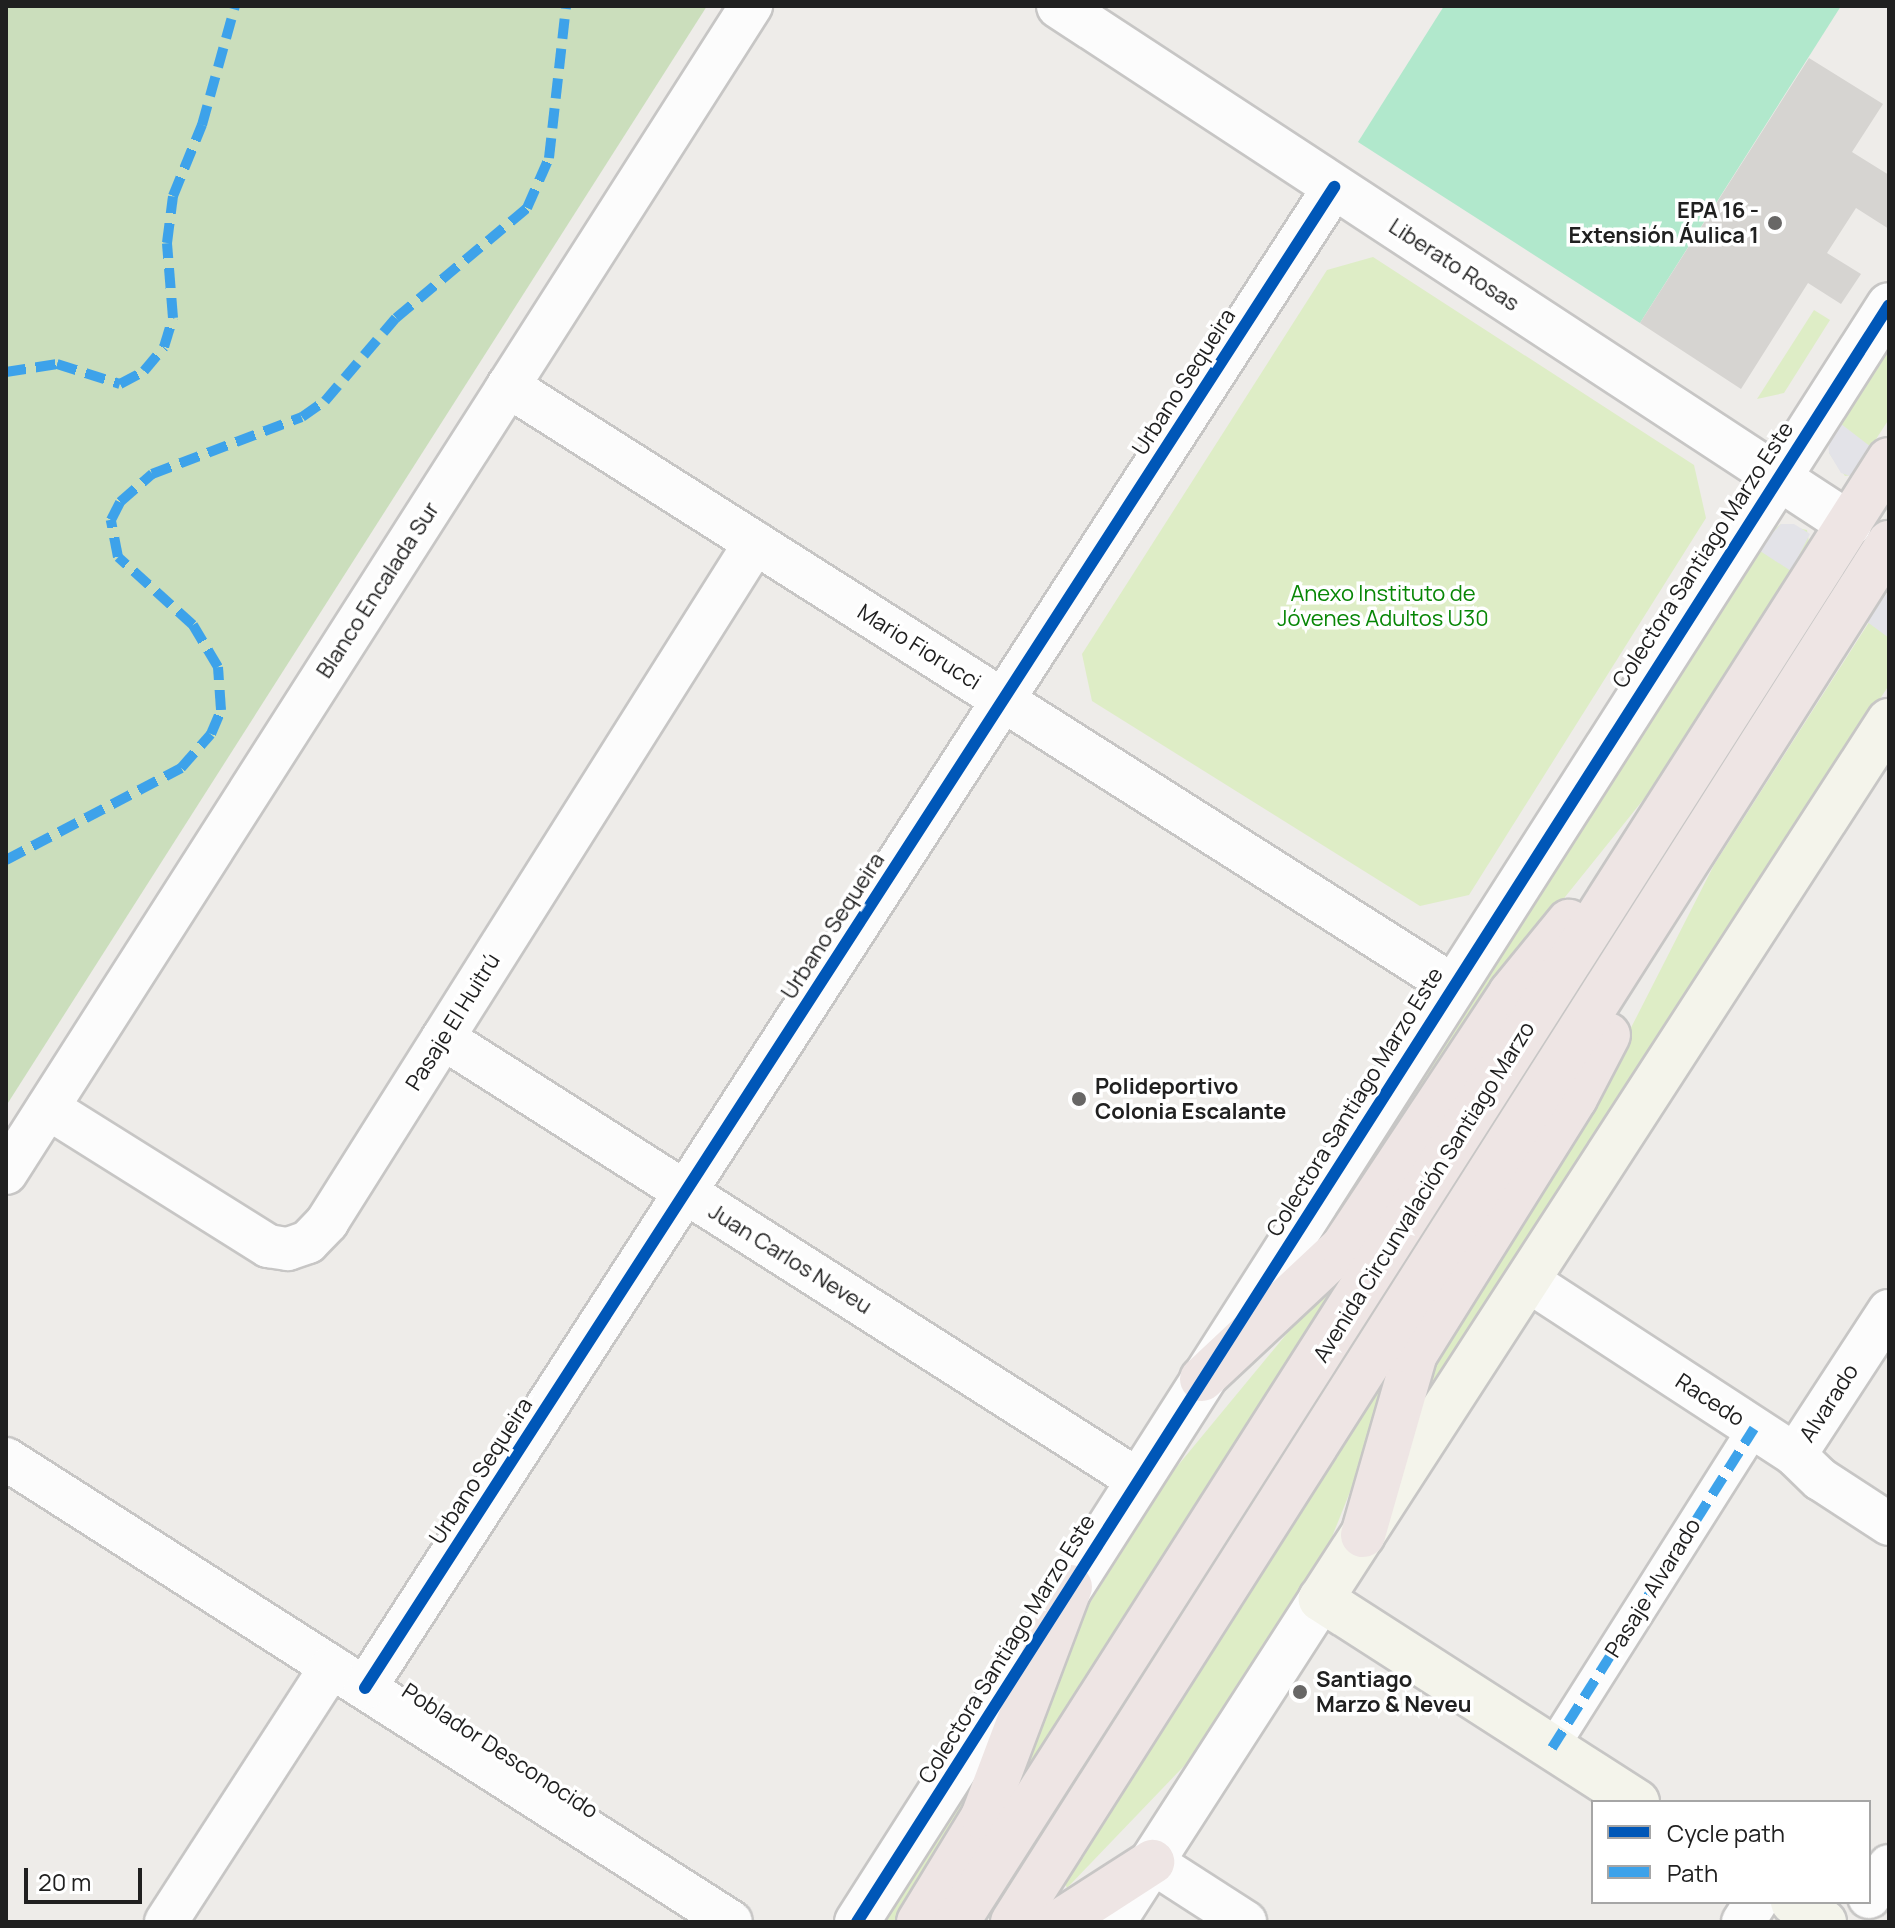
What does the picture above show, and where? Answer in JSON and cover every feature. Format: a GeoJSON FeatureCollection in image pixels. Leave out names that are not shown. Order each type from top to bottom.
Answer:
{"type":"FeatureCollection","features":[{"type":"Feature","properties":{"kind":"highway","name":"Avenida Circunvalación Santiago Marzo"},"geometry":{"type":"LineString","coordinates":[[957,1922],[1889,460]]}},
{"type":"Feature","properties":{"kind":"highway","name":"Avenida Circunvalación Santiago Marzo"},"geometry":{"type":"LineString","coordinates":[[1013,1922],[1888,546]]}},
{"type":"Feature","properties":{"kind":"highway"},"geometry":{"type":"LineString","coordinates":[[1202,1379],[1343,1247],[1511,993],[1676,795]]}},
{"type":"Feature","properties":{"kind":"highway"},"geometry":{"type":"LineString","coordinates":[[1363,1535],[1415,1354],[1583,1083],[1700,843]]}},
{"type":"Feature","properties":{"kind":"highway"},"geometry":{"type":"LineString","coordinates":[[919,1922],[983,1817],[1070,1587]]}},
{"type":"Feature","properties":{"kind":"highway"},"geometry":{"type":"LineString","coordinates":[[1059,1922],[1152,1862]]}},
{"type":"Feature","properties":{"kind":"main road"},"geometry":{"type":"LineString","coordinates":[[1849,524],[1888,546]]}},
{"type":"Feature","properties":{"kind":"main road"},"geometry":{"type":"LineString","coordinates":[[1634,1800],[1321,1599],[1889,721]]}},
{"type":"Feature","properties":{"kind":"main road"},"geometry":{"type":"LineString","coordinates":[[1796,1904],[1824,1922]]}},
{"type":"Feature","properties":{"kind":"street","name":"Blanco Encalada Sur"},"geometry":{"type":"LineString","coordinates":[[6,1173],[751,6]]}},
{"type":"Feature","properties":{"kind":"street","name":"Liberato Rosas"},"geometry":{"type":"LineString","coordinates":[[1059,6],[1849,524]]}},
{"type":"Feature","properties":{"kind":"street","name":"Urbano Sequeira"},"geometry":{"type":"LineString","coordinates":[[166,1922],[348,1677],[685,1192],[1334,187]]}},
{"type":"Feature","properties":{"kind":"street","name":"Colectora Santiago Marzo Este"},"geometry":{"type":"LineString","coordinates":[[857,1922],[1776,476],[1889,305]]}},
{"type":"Feature","properties":{"kind":"street","name":"Mario Fiorucci"},"geometry":{"type":"LineString","coordinates":[[508,386],[1452,985]]}},
{"type":"Feature","properties":{"kind":"street","name":"Pasaje El Huitrú"},"geometry":{"type":"LineString","coordinates":[[48,1108],[258,1240],[288,1249],[308,1242],[327,1222],[755,543]]}},
{"type":"Feature","properties":{"kind":"street","name":"Juan Carlos Neveu"},"geometry":{"type":"LineString","coordinates":[[443,1038],[1138,1480]]}},
{"type":"Feature","properties":{"kind":"street","name":"Racedo"},"geometry":{"type":"LineString","coordinates":[[1527,1280],[1795,1455],[1820,1479],[1889,1524]]}},
{"type":"Feature","properties":{"kind":"street","name":"Alvarado"},"geometry":{"type":"LineString","coordinates":[[1795,1455],[1889,1311]]}},
{"type":"Feature","properties":{"kind":"street","name":"Pasaje Alvarado"},"geometry":{"type":"LineString","coordinates":[[1552,1748],[1754,1428]]}},
{"type":"Feature","properties":{"kind":"street","name":"Poblador Desconocido"},"geometry":{"type":"LineString","coordinates":[[6,1459],[731,1922]]}},
{"type":"Feature","properties":{"kind":"street"},"geometry":{"type":"LineString","coordinates":[[1113,1922],[1321,1599]]}},
{"type":"Feature","properties":{"kind":"street"},"geometry":{"type":"LineString","coordinates":[[1152,1862],[1245,1922]]}},
{"type":"Feature","properties":{"kind":"street"},"geometry":{"type":"LineString","coordinates":[[1871,1894],[1889,1866]]}},
{"type":"Feature","properties":{"kind":"street"},"geometry":{"type":"LineString","coordinates":[[1743,1922],[1755,1904]]}},
{"type":"Feature","properties":{"kind":"street"},"geometry":{"type":"LineString","coordinates":[[1853,1922],[1864,1904]]}},
{"type":"Feature","properties":{"kind":"green space"},"geometry":{"type":"Polygon","coordinates":[[[6,6],[707,6],[6,1106],[6,6]]]}},
{"type":"Feature","properties":{"kind":"green space"},"geometry":{"type":"Polygon","coordinates":[[[1444,6],[1841,6],[1640,323],[1358,142],[1444,6]]]}},
{"type":"Feature","properties":{"kind":"green space","name":"Anexo Instituto de Jóvenes Adultos U30"},"geometry":{"type":"Polygon","coordinates":[[[1373,257],[1694,465],[1706,518],[1469,895],[1420,906],[1092,701],[1082,654],[1327,270],[1373,257]]]}},
{"type":"Feature","properties":{"kind":"green space"},"geometry":{"type":"Polygon","coordinates":[[[1814,310],[1830,320],[1784,393],[1757,399],[1814,310]]]}},
{"type":"Feature","properties":{"kind":"green space"},"geometry":{"type":"Polygon","coordinates":[[[1889,339],[1889,419],[1853,475],[1845,476],[1829,453],[1830,433],[1889,339]]]}},
{"type":"Feature","properties":{"kind":"green space"},"geometry":{"type":"Polygon","coordinates":[[[1781,524],[1807,530],[1809,542],[1672,764],[1516,958],[1324,1247],[1317,1242],[1764,537],[1781,524]]]}},
{"type":"Feature","properties":{"kind":"green space"},"geometry":{"type":"Polygon","coordinates":[[[1889,591],[1889,685],[1424,1403],[1429,1363],[1612,1065],[1714,865],[1889,591]]]}},
{"type":"Feature","properties":{"kind":"green space"},"geometry":{"type":"Polygon","coordinates":[[[1339,1278],[1017,1792],[1009,1788],[1083,1614],[1170,1475],[1332,1279],[1339,1278]]]}},
{"type":"Feature","properties":{"kind":"green space"},"geometry":{"type":"Polygon","coordinates":[[[1383,1384],[1391,1389],[1324,1557],[1208,1741],[1067,1888],[1065,1884],[1383,1384]]]}},
{"type":"Feature","properties":{"kind":"green space"},"geometry":{"type":"Polygon","coordinates":[[[983,1765],[987,1765],[903,1922],[882,1922],[983,1765]]]}},
{"type":"Feature","properties":{"kind":"shaded area"},"geometry":{"type":"Polygon","coordinates":[[[1836,420],[1871,447],[1850,476],[1841,473],[1829,453],[1828,440],[1836,420]]]}},
{"type":"Feature","properties":{"kind":"shaded area"},"geometry":{"type":"Polygon","coordinates":[[[1781,524],[1794,524],[1810,534],[1791,571],[1757,549],[1781,524]]]}},
{"type":"Feature","properties":{"kind":"shaded area"},"geometry":{"type":"Polygon","coordinates":[[[1889,591],[1889,638],[1866,621],[1889,591]]]}},
{"type":"Feature","properties":{"kind":"building","name":"EPA 16 - Extensión Áulica 1"},"geometry":{"type":"Polygon","coordinates":[[[1809,58],[1883,104],[1852,152],[1889,175],[1889,229],[1856,208],[1827,253],[1861,274],[1841,304],[1808,283],[1741,389],[1640,323],[1809,58]]]}},
{"type":"Feature","properties":{"kind":"marked path"},"geometry":{"type":"LineString","coordinates":[[6,372],[57,364],[120,384],[144,371],[164,347],[173,318],[167,243],[173,196],[202,125],[235,6]]}},
{"type":"Feature","properties":{"kind":"marked path"},"geometry":{"type":"LineString","coordinates":[[6,860],[181,768],[211,734],[221,710],[218,667],[193,625],[118,557],[111,520],[120,502],[152,474],[302,417],[325,401],[396,318],[527,208],[549,158],[566,6]]}},
{"type":"Feature","properties":{"kind":"marked path"},"geometry":{"type":"LineString","coordinates":[[1552,1748],[1754,1428]]}},
{"type":"Feature","properties":{"kind":"cycle path"},"geometry":{"type":"LineString","coordinates":[[365,1688],[1334,187]]}},
{"type":"Feature","properties":{"kind":"cycle path"},"geometry":{"type":"LineString","coordinates":[[857,1922],[1889,305]]}},
{"type":"Feature","properties":{"kind":"place","name":"EPA 16 - Extensión Áulica 1"},"geometry":{"type":"Point","coordinates":[1775,223]}},
{"type":"Feature","properties":{"kind":"place","name":"Polideportivo Colonia Escalante"},"geometry":{"type":"Point","coordinates":[1079,1099]}},
{"type":"Feature","properties":{"kind":"place","name":"Santiago Marzo & Neveu"},"geometry":{"type":"Point","coordinates":[1300,1692]}}]}
